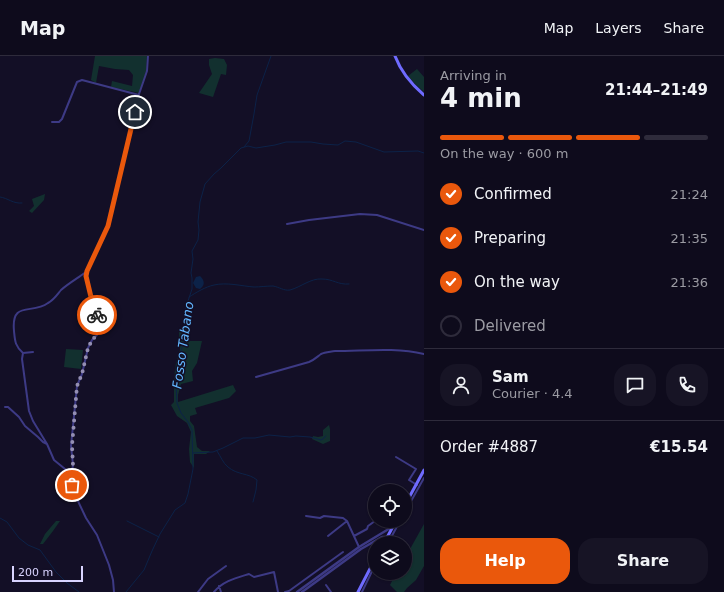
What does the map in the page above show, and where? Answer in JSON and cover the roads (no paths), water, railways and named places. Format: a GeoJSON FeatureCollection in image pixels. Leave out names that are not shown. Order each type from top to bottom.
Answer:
{"type":"FeatureCollection","features":[{"type":"Feature","properties":{"kind":"main road"},"geometry":{"type":"LineString","coordinates":[[395,56],[401,70],[408,80],[424,95]]}},
{"type":"Feature","properties":{"kind":"main road"},"geometry":{"type":"LineString","coordinates":[[412,493],[424,470]]}},
{"type":"Feature","properties":{"kind":"main road"},"geometry":{"type":"LineString","coordinates":[[358,592],[368,574]]}},
{"type":"Feature","properties":{"kind":"street"},"geometry":{"type":"LineString","coordinates":[[114,592],[109,565],[97,535],[86,518],[72,485],[72,439],[77,386],[82,374],[88,348],[92,340],[97,335],[98,326],[97,315],[86,276],[108,226],[136,104],[147,71],[148,56]]}},
{"type":"Feature","properties":{"kind":"street"},"geometry":{"type":"LineString","coordinates":[[52,122],[59,122],[62,120],[79,80],[139,95]]}},
{"type":"Feature","properties":{"kind":"street"},"geometry":{"type":"LineString","coordinates":[[286,224],[360,214],[377,215],[424,230]]}},
{"type":"Feature","properties":{"kind":"street"},"geometry":{"type":"LineString","coordinates":[[33,352],[23,353],[18,349],[13,324],[17,313],[26,309],[40,308],[47,304],[62,290],[87,271]]}},
{"type":"Feature","properties":{"kind":"street"},"geometry":{"type":"LineString","coordinates":[[256,377],[309,362],[326,352],[406,350],[424,354]]}},
{"type":"Feature","properties":{"kind":"street"},"geometry":{"type":"LineString","coordinates":[[23,353],[22,359],[28,392],[29,411],[33,421],[47,444],[54,460],[71,472]]}},
{"type":"Feature","properties":{"kind":"street"},"geometry":{"type":"LineString","coordinates":[[5,407],[8,407],[13,411],[25,426],[47,444]]}},
{"type":"Feature","properties":{"kind":"street"},"geometry":{"type":"LineString","coordinates":[[396,457],[416,469],[409,480],[417,485]]}},
{"type":"Feature","properties":{"kind":"street"},"geometry":{"type":"LineString","coordinates":[[412,500],[424,479]]}},
{"type":"Feature","properties":{"kind":"street"},"geometry":{"type":"LineString","coordinates":[[306,516],[320,518],[324,516],[343,518],[359,547]]}},
{"type":"Feature","properties":{"kind":"street"},"geometry":{"type":"LineString","coordinates":[[328,536],[346,521]]}},
{"type":"Feature","properties":{"kind":"street"},"geometry":{"type":"LineString","coordinates":[[354,536],[367,529],[368,526]]}},
{"type":"Feature","properties":{"kind":"street"},"geometry":{"type":"LineString","coordinates":[[297,592],[359,547],[391,528]]}},
{"type":"Feature","properties":{"kind":"street"},"geometry":{"type":"LineString","coordinates":[[382,533],[386,536]]}},
{"type":"Feature","properties":{"kind":"street"},"geometry":{"type":"LineString","coordinates":[[302,592],[368,544]]}},
{"type":"Feature","properties":{"kind":"street"},"geometry":{"type":"LineString","coordinates":[[285,592],[289,591],[343,552]]}},
{"type":"Feature","properties":{"kind":"street"},"geometry":{"type":"LineString","coordinates":[[198,592],[208,579],[226,566]]}},
{"type":"Feature","properties":{"kind":"street"},"geometry":{"type":"LineString","coordinates":[[214,592],[218,586],[227,581],[249,574],[254,577],[274,572],[278,592]]}},
{"type":"Feature","properties":{"kind":"street"},"geometry":{"type":"LineString","coordinates":[[362,592],[368,574]]}},
{"type":"Feature","properties":{"kind":"street"},"geometry":{"type":"LineString","coordinates":[[326,585],[331,592]]}},
{"type":"Feature","properties":{"kind":"street"},"geometry":{"type":"LineString","coordinates":[[218,586],[221,592]]}},
{"type":"Feature","properties":{"kind":"water"},"geometry":{"type":"Polygon","coordinates":[[[200,276],[204,283],[200,289],[196,288],[193,283],[196,277],[200,276]]]}},
{"type":"Feature","properties":{"kind":"waterway"},"geometry":{"type":"LineString","coordinates":[[244,147],[249,141],[257,95],[271,56]]}},
{"type":"Feature","properties":{"kind":"waterway","name":"Fosso Tabano"},"geometry":{"type":"LineString","coordinates":[[126,592],[144,570],[160,534],[175,510],[185,503],[193,469],[192,430],[181,413],[177,403],[176,384],[177,366],[183,344],[185,310],[192,289],[192,251],[198,240],[200,202],[205,184],[241,148],[248,146],[256,148],[286,142],[311,142],[338,145],[345,141],[356,142],[384,152],[418,151],[424,153]]}},
{"type":"Feature","properties":{"kind":"waterway"},"geometry":{"type":"LineString","coordinates":[[0,197],[16,203],[22,203]]}},
{"type":"Feature","properties":{"kind":"waterway","name":"Fosso Tabano"},"geometry":{"type":"LineString","coordinates":[[189,297],[204,288],[219,284],[254,287],[273,286],[288,290],[318,279],[326,279],[342,284],[349,284]]}},
{"type":"Feature","properties":{"kind":"waterway"},"geometry":{"type":"LineString","coordinates":[[193,453],[213,452],[243,438],[255,438],[269,435],[310,437],[321,440],[326,436]]}},
{"type":"Feature","properties":{"kind":"waterway"},"geometry":{"type":"LineString","coordinates":[[217,451],[225,464],[232,470],[257,480],[253,502]]}},
{"type":"Feature","properties":{"kind":"waterway"},"geometry":{"type":"LineString","coordinates":[[0,518],[7,522],[19,538],[28,545],[40,550],[56,572],[79,592]]}},
{"type":"Feature","properties":{"kind":"waterway"},"geometry":{"type":"LineString","coordinates":[[127,521],[159,537]]}}]}
